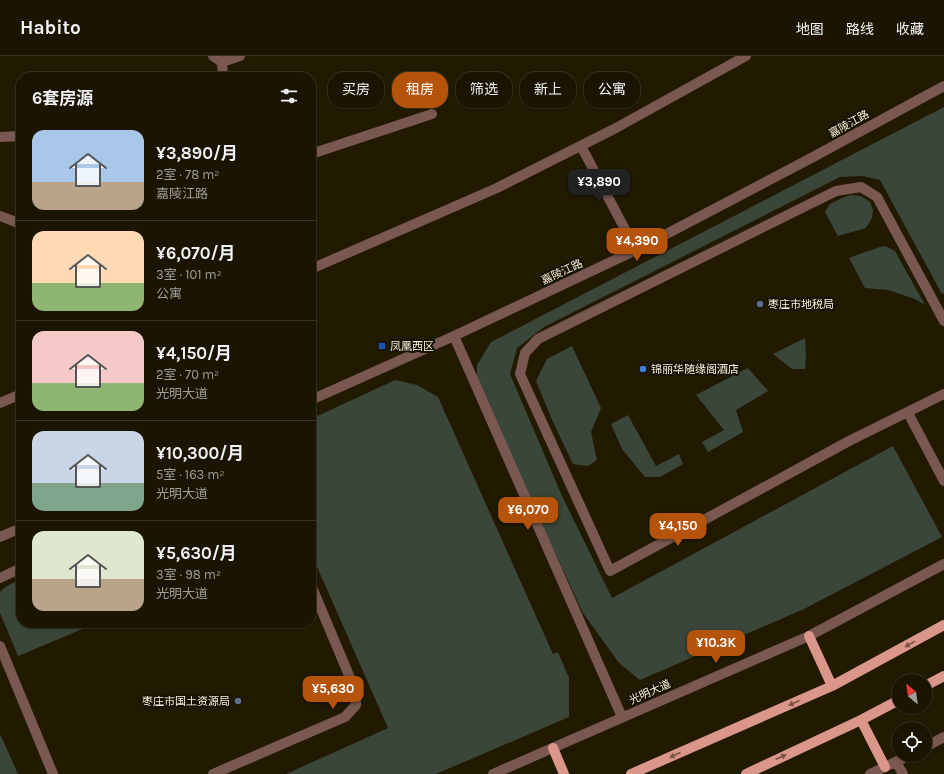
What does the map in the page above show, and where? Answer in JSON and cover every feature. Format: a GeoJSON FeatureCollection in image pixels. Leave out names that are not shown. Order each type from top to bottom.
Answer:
{"type":"FeatureCollection","features":[{"type":"Feature","properties":{"kind":"main road"},"geometry":{"type":"LineString","coordinates":[[631,774],[832,686],[944,625]]}},
{"type":"Feature","properties":{"kind":"main road"},"geometry":{"type":"LineString","coordinates":[[809,636],[832,686]]}},
{"type":"Feature","properties":{"kind":"main road"},"geometry":{"type":"LineString","coordinates":[[932,682],[944,676]]}},
{"type":"Feature","properties":{"kind":"main road"},"geometry":{"type":"LineString","coordinates":[[746,774],[861,720],[892,704]]}},
{"type":"Feature","properties":{"kind":"main road"},"geometry":{"type":"LineString","coordinates":[[861,720],[885,767]]}},
{"type":"Feature","properties":{"kind":"main road"},"geometry":{"type":"LineString","coordinates":[[553,748],[564,774]]}},
{"type":"Feature","properties":{"kind":"street"},"geometry":{"type":"LineString","coordinates":[[222,72],[218,59],[240,56]]}},
{"type":"Feature","properties":{"kind":"street"},"geometry":{"type":"LineString","coordinates":[[316,267],[497,188],[616,128],[746,56]]}},
{"type":"Feature","properties":{"kind":"street","name":"嘉陵江路"},"geometry":{"type":"LineString","coordinates":[[316,398],[454,336],[636,250],[944,86]]}},
{"type":"Feature","properties":{"kind":"street"},"geometry":{"type":"LineString","coordinates":[[316,152],[432,114]]}},
{"type":"Feature","properties":{"kind":"street"},"geometry":{"type":"LineString","coordinates":[[0,137],[16,136]]}},
{"type":"Feature","properties":{"kind":"street"},"geometry":{"type":"LineString","coordinates":[[581,146],[636,250]]}},
{"type":"Feature","properties":{"kind":"street"},"geometry":{"type":"LineString","coordinates":[[944,321],[878,197],[861,187],[836,191],[538,339],[525,353],[520,374],[610,571],[849,441],[944,394]]}},
{"type":"Feature","properties":{"kind":"street"},"geometry":{"type":"LineString","coordinates":[[0,216],[16,222]]}},
{"type":"Feature","properties":{"kind":"street"},"geometry":{"type":"LineString","coordinates":[[454,336],[622,717]]}},
{"type":"Feature","properties":{"kind":"street"},"geometry":{"type":"LineString","coordinates":[[0,403],[16,396]]}},
{"type":"Feature","properties":{"kind":"street"},"geometry":{"type":"LineString","coordinates":[[908,413],[944,481]]}},
{"type":"Feature","properties":{"kind":"street"},"geometry":{"type":"LineString","coordinates":[[0,537],[16,530]]}},
{"type":"Feature","properties":{"kind":"street","name":"光明大道"},"geometry":{"type":"LineString","coordinates":[[493,774],[809,636],[944,564]]}},
{"type":"Feature","properties":{"kind":"street"},"geometry":{"type":"LineString","coordinates":[[0,578],[16,570]]}},
{"type":"Feature","properties":{"kind":"street"},"geometry":{"type":"LineString","coordinates":[[213,774],[345,717],[356,705],[356,692],[316,598]]}},
{"type":"Feature","properties":{"kind":"street"},"geometry":{"type":"LineString","coordinates":[[0,646],[53,774]]}},
{"type":"Feature","properties":{"kind":"street"},"geometry":{"type":"LineString","coordinates":[[932,743],[944,737]]}},
{"type":"Feature","properties":{"kind":"street"},"geometry":{"type":"LineString","coordinates":[[870,774],[896,762],[903,774]]}},
{"type":"Feature","properties":{"kind":"green space"},"geometry":{"type":"Polygon","coordinates":[[[944,107],[944,293],[942,294],[880,180],[863,176],[840,177],[544,327],[517,348],[510,374],[562,496],[612,598],[893,446],[942,537],[804,609],[640,680],[619,663],[583,613],[477,384],[477,365],[491,342],[944,107]]]}},
{"type":"Feature","properties":{"kind":"green space"},"geometry":{"type":"Polygon","coordinates":[[[851,195],[861,196],[870,202],[873,210],[872,218],[866,228],[838,236],[825,212],[830,204],[851,195]]]}},
{"type":"Feature","properties":{"kind":"green space"},"geometry":{"type":"Polygon","coordinates":[[[885,246],[895,251],[925,305],[915,299],[888,290],[865,288],[849,258],[885,246]]]}},
{"type":"Feature","properties":{"kind":"green space"},"geometry":{"type":"Polygon","coordinates":[[[805,338],[805,369],[792,369],[773,354],[805,338]]]}},
{"type":"Feature","properties":{"kind":"green space"},"geometry":{"type":"Polygon","coordinates":[[[572,346],[601,408],[591,432],[597,460],[588,466],[573,464],[536,381],[547,359],[572,346]]]}},
{"type":"Feature","properties":{"kind":"green space"},"geometry":{"type":"Polygon","coordinates":[[[748,368],[768,391],[736,410],[743,432],[708,452],[702,442],[724,430],[696,395],[748,368]]]}},
{"type":"Feature","properties":{"kind":"green space"},"geometry":{"type":"Polygon","coordinates":[[[395,380],[417,385],[438,397],[553,654],[558,652],[569,678],[569,717],[436,774],[286,774],[388,728],[316,564],[316,417],[395,380]]]}},
{"type":"Feature","properties":{"kind":"green space"},"geometry":{"type":"Polygon","coordinates":[[[628,415],[656,466],[679,454],[683,464],[660,477],[645,477],[622,449],[611,424],[628,415]]]}},
{"type":"Feature","properties":{"kind":"green space"},"geometry":{"type":"Polygon","coordinates":[[[16,582],[16,628],[85,628],[18,656],[0,613],[0,592],[16,582]]]}},
{"type":"Feature","properties":{"kind":"green space"},"geometry":{"type":"Polygon","coordinates":[[[0,734],[18,774],[0,774],[0,734]]]}},
{"type":"Feature","properties":{"kind":"place","name":"枣庄市地税局"},"geometry":{"type":"Point","coordinates":[760,304]}},
{"type":"Feature","properties":{"kind":"place","name":"凤凰西区"},"geometry":{"type":"Point","coordinates":[382,346]}},
{"type":"Feature","properties":{"kind":"place","name":"锦丽华随缘阁酒店"},"geometry":{"type":"Point","coordinates":[643,369]}},
{"type":"Feature","properties":{"kind":"place","name":"枣庄市国土资源局"},"geometry":{"type":"Point","coordinates":[238,701]}}]}
